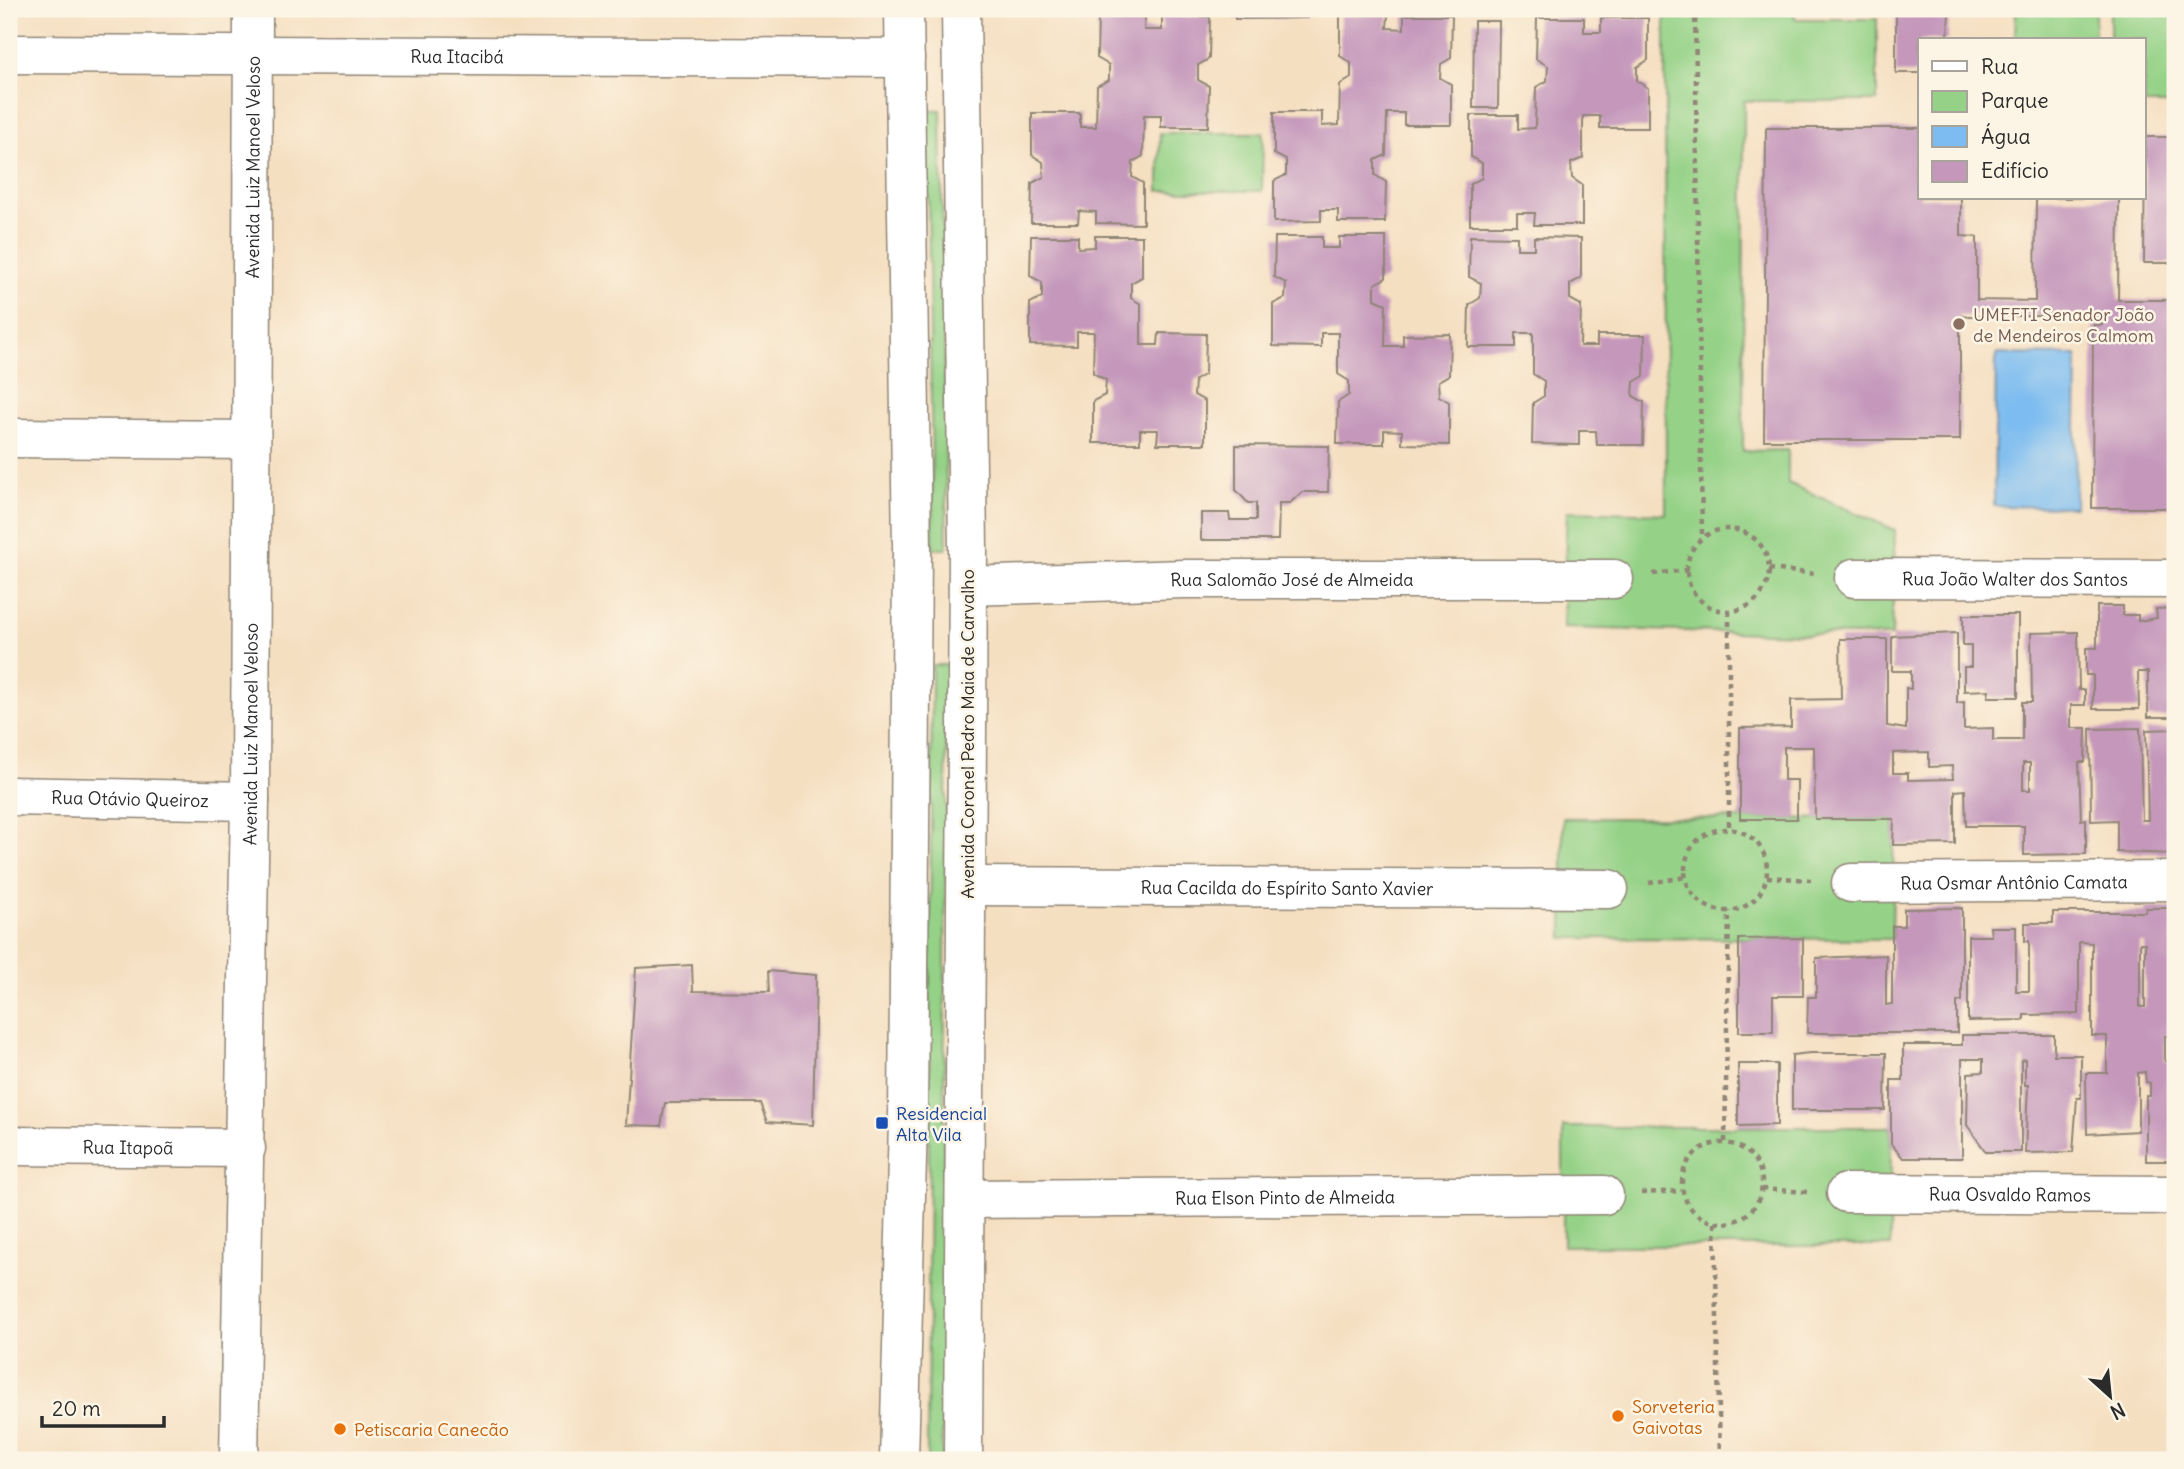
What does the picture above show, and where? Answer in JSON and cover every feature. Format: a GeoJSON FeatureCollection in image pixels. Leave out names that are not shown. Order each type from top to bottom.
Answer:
{"type":"FeatureCollection","features":[{"type":"Feature","properties":{"kind":"street","name":"Avenida Luiz Manoel Veloso"},"geometry":{"type":"LineString","coordinates":[[239,1460],[250,802],[253,9]]}},
{"type":"Feature","properties":{"kind":"street"},"geometry":{"type":"LineString","coordinates":[[899,1460],[908,1121],[912,585],[904,9]]}},
{"type":"Feature","properties":{"kind":"street","name":"Avenida Coronel Pedro Maia de Carvalho"},"geometry":{"type":"LineString","coordinates":[[961,9],[968,586],[963,1460]]}},
{"type":"Feature","properties":{"kind":"street","name":"Rua Itacibá"},"geometry":{"type":"LineString","coordinates":[[9,54],[905,58],[962,61]]}},
{"type":"Feature","properties":{"kind":"street"},"geometry":{"type":"LineString","coordinates":[[9,438],[250,440]]}},
{"type":"Feature","properties":{"kind":"street","name":"Rua João Walter dos Santos"},"geometry":{"type":"LineString","coordinates":[[1854,578],[2175,579]]}},
{"type":"Feature","properties":{"kind":"street","name":"Rua Salomão José de Almeida"},"geometry":{"type":"LineString","coordinates":[[912,585],[968,586],[1184,579],[1614,579]]}},
{"type":"Feature","properties":{"kind":"street","name":"Rua Otávio Queiroz"},"geometry":{"type":"LineString","coordinates":[[9,796],[250,802]]}},
{"type":"Feature","properties":{"kind":"street","name":"Rua Osmar Antônio Camata"},"geometry":{"type":"LineString","coordinates":[[1851,883],[2175,881]]}},
{"type":"Feature","properties":{"kind":"street","name":"Rua Cacilda do Espírito Santo Xavier"},"geometry":{"type":"LineString","coordinates":[[967,886],[1609,889]]}},
{"type":"Feature","properties":{"kind":"street","name":"Rua Itapoã"},"geometry":{"type":"LineString","coordinates":[[9,1146],[246,1148]]}},
{"type":"Feature","properties":{"kind":"street","name":"Rua Osvaldo Ramos"},"geometry":{"type":"LineString","coordinates":[[1846,1194],[2175,1195]]}},
{"type":"Feature","properties":{"kind":"street","name":"Rua Elson Pinto de Almeida"},"geometry":{"type":"LineString","coordinates":[[965,1199],[1604,1195]]}},
{"type":"Feature","properties":{"kind":"path"},"geometry":{"type":"LineString","coordinates":[[1695,9],[1702,538]]}},
{"type":"Feature","properties":{"kind":"path"},"geometry":{"type":"LineString","coordinates":[[1737,529],[1754,537],[1765,551],[1769,569],[1766,585],[1758,598],[1745,607],[1729,611],[1714,608],[1700,599],[1690,586],[1687,570],[1690,553],[1702,538],[1718,530],[1737,529]]}},
{"type":"Feature","properties":{"kind":"path"},"geometry":{"type":"LineString","coordinates":[[1729,611],[1729,830]]}},
{"type":"Feature","properties":{"kind":"path"},"geometry":{"type":"LineString","coordinates":[[1729,830],[1754,840],[1767,864],[1762,890],[1742,908],[1729,911],[1700,902],[1691,891],[1686,877],[1691,848],[1714,831],[1729,830]]}},
{"type":"Feature","properties":{"kind":"path"},"geometry":{"type":"LineString","coordinates":[[1725,1142],[1729,911]]}},
{"type":"Feature","properties":{"kind":"path"},"geometry":{"type":"LineString","coordinates":[[1725,1142],[1749,1153],[1758,1163],[1762,1189],[1756,1205],[1746,1216],[1731,1223],[1715,1223],[1704,1219],[1686,1203],[1682,1176],[1687,1162],[1696,1151],[1710,1144],[1725,1142]]}},
{"type":"Feature","properties":{"kind":"path"},"geometry":{"type":"LineString","coordinates":[[1715,1223],[1720,1460]]}},
{"type":"Feature","properties":{"kind":"green space"},"geometry":{"type":"Polygon","coordinates":[[[1665,9],[1794,9],[1795,19],[1877,19],[1877,101],[1744,101],[1743,451],[1788,450],[1788,483],[1895,530],[1892,636],[1563,628],[1567,511],[1666,514],[1665,9]]]}},
{"type":"Feature","properties":{"kind":"green space"},"geometry":{"type":"Polygon","coordinates":[[[2016,9],[2095,9],[2095,38],[2015,38],[2016,9]]]}},
{"type":"Feature","properties":{"kind":"green space"},"geometry":{"type":"Polygon","coordinates":[[[2110,9],[2175,9],[2175,104],[2146,104],[2146,38],[2110,38],[2110,9]]]}},
{"type":"Feature","properties":{"kind":"green space"},"geometry":{"type":"Polygon","coordinates":[[[927,110],[941,110],[947,549],[933,549],[927,110]]]}},
{"type":"Feature","properties":{"kind":"green space"},"geometry":{"type":"Polygon","coordinates":[[[1160,133],[1263,133],[1262,191],[1159,191],[1160,133]]]}},
{"type":"Feature","properties":{"kind":"green space"},"geometry":{"type":"Polygon","coordinates":[[[932,665],[947,665],[942,1460],[927,1460],[932,665]]]}},
{"type":"Feature","properties":{"kind":"green space"},"geometry":{"type":"Polygon","coordinates":[[[1563,818],[1894,819],[1892,939],[1563,938],[1563,818]]]}},
{"type":"Feature","properties":{"kind":"green space"},"geometry":{"type":"Polygon","coordinates":[[[1563,1127],[1891,1127],[1890,1246],[1563,1246],[1563,1127]]]}},
{"type":"Feature","properties":{"kind":"water"},"geometry":{"type":"Polygon","coordinates":[[[1996,354],[2077,355],[2075,507],[1994,506],[1996,354]]]}},
{"type":"Feature","properties":{"kind":"building"},"geometry":{"type":"Polygon","coordinates":[[[1235,9],[1307,9],[1307,18],[1235,19],[1235,9]]]}},
{"type":"Feature","properties":{"kind":"building"},"geometry":{"type":"Polygon","coordinates":[[[1896,9],[1949,9],[1948,38],[1918,38],[1918,73],[1896,73],[1896,9]]]}},
{"type":"Feature","properties":{"kind":"building"},"geometry":{"type":"Polygon","coordinates":[[[1340,15],[1388,15],[1387,28],[1404,29],[1404,15],[1452,15],[1451,58],[1441,64],[1440,78],[1451,84],[1451,125],[1404,125],[1404,113],[1387,113],[1386,155],[1375,160],[1375,175],[1386,182],[1385,222],[1338,222],[1338,210],[1321,210],[1321,221],[1274,222],[1274,181],[1286,175],[1286,160],[1274,154],[1274,112],[1322,112],[1322,126],[1339,125],[1340,85],[1351,78],[1351,63],[1340,56],[1340,15]]]}},
{"type":"Feature","properties":{"kind":"building"},"geometry":{"type":"Polygon","coordinates":[[[1098,16],[1145,17],[1144,30],[1162,30],[1162,16],[1210,17],[1209,59],[1198,65],[1198,80],[1209,86],[1208,127],[1161,127],[1161,115],[1144,115],[1143,156],[1133,162],[1132,177],[1143,183],[1143,224],[1096,223],[1096,212],[1079,211],[1078,223],[1031,223],[1032,183],[1044,177],[1043,162],[1032,155],[1032,113],[1080,113],[1080,127],[1096,127],[1097,86],[1109,80],[1109,65],[1097,58],[1098,16]]]}},
{"type":"Feature","properties":{"kind":"building"},"geometry":{"type":"Polygon","coordinates":[[[1537,18],[1584,18],[1584,32],[1601,32],[1601,18],[1648,18],[1648,60],[1637,67],[1637,81],[1648,88],[1648,128],[1600,128],[1600,116],[1583,116],[1583,158],[1571,163],[1572,178],[1582,185],[1582,225],[1534,225],[1535,213],[1517,213],[1517,225],[1470,225],[1470,184],[1482,178],[1482,163],[1471,157],[1471,115],[1518,115],[1518,129],[1535,128],[1536,87],[1547,81],[1548,66],[1536,59],[1537,18]]]}},
{"type":"Feature","properties":{"kind":"building"},"geometry":{"type":"Polygon","coordinates":[[[1474,21],[1499,21],[1498,108],[1473,108],[1474,21]]]}},
{"type":"Feature","properties":{"kind":"building"},"geometry":{"type":"Polygon","coordinates":[[[1766,128],[1918,128],[1918,200],[1961,200],[1961,236],[1977,237],[1977,300],[2035,301],[2036,200],[2119,200],[2118,300],[2175,300],[2175,508],[2092,508],[2093,325],[2102,325],[2102,316],[1960,316],[1960,440],[1764,440],[1766,128]]]}},
{"type":"Feature","properties":{"kind":"building"},"geometry":{"type":"Polygon","coordinates":[[[2146,137],[2175,137],[2175,263],[2144,263],[2146,137]]]}},
{"type":"Feature","properties":{"kind":"building"},"geometry":{"type":"Polygon","coordinates":[[[1031,236],[1078,236],[1078,248],[1095,247],[1095,236],[1142,236],[1142,277],[1131,283],[1131,298],[1141,304],[1141,345],[1158,345],[1159,333],[1206,334],[1205,374],[1195,380],[1194,395],[1205,401],[1205,444],[1157,444],[1158,430],[1140,430],[1140,443],[1093,443],[1093,401],[1105,395],[1106,380],[1093,373],[1094,332],[1077,332],[1077,346],[1030,345],[1030,303],[1042,297],[1042,282],[1030,276],[1031,236]]]}},
{"type":"Feature","properties":{"kind":"building"},"geometry":{"type":"Polygon","coordinates":[[[1470,236],[1517,237],[1517,249],[1534,249],[1534,237],[1581,238],[1581,278],[1570,284],[1570,299],[1581,305],[1580,346],[1597,346],[1597,335],[1645,335],[1644,376],[1634,382],[1633,396],[1644,402],[1643,445],[1597,445],[1596,431],[1579,431],[1579,445],[1532,444],[1533,403],[1544,396],[1544,381],[1533,374],[1533,333],[1516,333],[1516,347],[1468,347],[1469,305],[1480,298],[1481,283],[1469,277],[1470,236]]]}},
{"type":"Feature","properties":{"kind":"building"},"geometry":{"type":"Polygon","coordinates":[[[1275,237],[1322,237],[1322,248],[1339,248],[1339,237],[1386,237],[1386,278],[1375,284],[1375,299],[1386,304],[1385,346],[1403,346],[1403,335],[1450,334],[1449,375],[1438,381],[1439,396],[1449,402],[1449,445],[1402,444],[1402,431],[1384,430],[1384,444],[1337,444],[1338,402],[1349,395],[1349,381],[1338,374],[1338,333],[1321,333],[1321,347],[1273,346],[1273,304],[1285,298],[1286,283],[1274,277],[1275,237]]]}},
{"type":"Feature","properties":{"kind":"building"},"geometry":{"type":"Polygon","coordinates":[[[1236,445],[1329,446],[1328,492],[1302,492],[1290,503],[1279,503],[1278,540],[1201,540],[1201,513],[1229,513],[1230,520],[1256,520],[1256,503],[1248,503],[1236,490],[1236,445]]]}},
{"type":"Feature","properties":{"kind":"building"},"geometry":{"type":"Polygon","coordinates":[[[2097,606],[2123,606],[2123,615],[2138,615],[2138,621],[2157,618],[2156,609],[2175,608],[2175,717],[2148,717],[2148,672],[2138,672],[2139,709],[2093,709],[2093,675],[2086,675],[2086,648],[2097,648],[2097,606]]]}},
{"type":"Feature","properties":{"kind":"building"},"geometry":{"type":"Polygon","coordinates":[[[1963,615],[2018,615],[2018,697],[1988,697],[1989,690],[1964,691],[1964,667],[1971,667],[1971,646],[1963,646],[1963,615]]]}},
{"type":"Feature","properties":{"kind":"building"},"geometry":{"type":"Polygon","coordinates":[[[2078,632],[2079,690],[2085,690],[2085,705],[2071,705],[2071,728],[2086,728],[2085,762],[2079,762],[2081,820],[2086,819],[2086,854],[2024,855],[2024,826],[1966,826],[1965,790],[1955,791],[1955,844],[1893,845],[1894,819],[1815,819],[1814,747],[1784,747],[1784,780],[1797,780],[1797,819],[1740,819],[1740,728],[1791,727],[1791,700],[1841,699],[1840,639],[1887,639],[1887,726],[1906,729],[1906,688],[1911,689],[1911,671],[1892,671],[1892,636],[1957,633],[1957,703],[1964,702],[1964,729],[1993,728],[1993,740],[2022,740],[2022,702],[2032,702],[2031,633],[2078,632]],[[1929,752],[1893,753],[1893,773],[1908,773],[1908,780],[1953,779],[1952,766],[1929,767],[1929,752]],[[2023,763],[2023,790],[2030,790],[2030,763],[2023,763]]]}},
{"type":"Feature","properties":{"kind":"building"},"geometry":{"type":"Polygon","coordinates":[[[2140,728],[2142,820],[2148,820],[2146,730],[2175,729],[2175,854],[2117,852],[2117,820],[2091,821],[2090,729],[2140,728]]]}},
{"type":"Feature","properties":{"kind":"building"},"geometry":{"type":"Polygon","coordinates":[[[1962,908],[1962,1001],[1957,1002],[1957,1033],[1807,1033],[1808,997],[1816,997],[1816,958],[1886,955],[1886,1005],[1892,1004],[1892,926],[1904,926],[1904,909],[1962,908]]]}},
{"type":"Feature","properties":{"kind":"building"},"geometry":{"type":"Polygon","coordinates":[[[2146,908],[2175,908],[2175,1036],[2165,1036],[2165,1061],[2175,1061],[2175,1161],[2146,1161],[2146,1096],[2150,1096],[2150,1083],[2146,1082],[2145,1072],[2138,1073],[2138,1131],[2087,1134],[2086,1073],[2107,1073],[2107,1036],[2092,1036],[2092,943],[2079,942],[2079,1014],[2024,1015],[2024,1020],[1968,1021],[1968,936],[1991,936],[1990,927],[2016,927],[2016,991],[2029,991],[2029,941],[2025,941],[2025,923],[2053,923],[2053,912],[2145,912],[2146,908]],[[2140,943],[2140,1007],[2145,1007],[2145,943],[2140,943]]]}},
{"type":"Feature","properties":{"kind":"building"},"geometry":{"type":"Polygon","coordinates":[[[1803,938],[1803,996],[1773,996],[1773,1032],[1739,1032],[1739,939],[1803,938]]]}},
{"type":"Feature","properties":{"kind":"building"},"geometry":{"type":"Polygon","coordinates":[[[692,965],[693,991],[769,992],[768,971],[816,975],[813,1125],[767,1122],[760,1103],[665,1103],[661,1126],[626,1125],[636,968],[692,965]]]}},
{"type":"Feature","properties":{"kind":"building"},"geometry":{"type":"Polygon","coordinates":[[[1962,1035],[2054,1035],[2054,1055],[2081,1055],[2081,1098],[2077,1098],[2073,1152],[2025,1153],[2028,1085],[2025,1085],[2025,1059],[2021,1060],[2021,1152],[1986,1152],[1967,1125],[1968,1073],[1983,1072],[1983,1059],[1962,1059],[1962,1158],[1903,1158],[1891,1144],[1891,1080],[1903,1080],[1903,1045],[1962,1045],[1962,1035]]]}},
{"type":"Feature","properties":{"kind":"building"},"geometry":{"type":"Polygon","coordinates":[[[1886,1053],[1885,1110],[1792,1110],[1792,1055],[1886,1053]]]}},
{"type":"Feature","properties":{"kind":"building"},"geometry":{"type":"Polygon","coordinates":[[[1738,1064],[1777,1064],[1777,1125],[1738,1126],[1738,1064]]]}},
{"type":"Feature","properties":{"kind":"place","name":"UMEFTI Senador João de Mendeiros Calmom"},"geometry":{"type":"Point","coordinates":[1959,324]}},
{"type":"Feature","properties":{"kind":"place","name":"Residencial Alta Vila"},"geometry":{"type":"Point","coordinates":[882,1123]}},
{"type":"Feature","properties":{"kind":"place","name":"Sorveteria Gaivotas"},"geometry":{"type":"Point","coordinates":[1618,1416]}},
{"type":"Feature","properties":{"kind":"place","name":"Petiscaria Canecão"},"geometry":{"type":"Point","coordinates":[340,1429]}}]}
